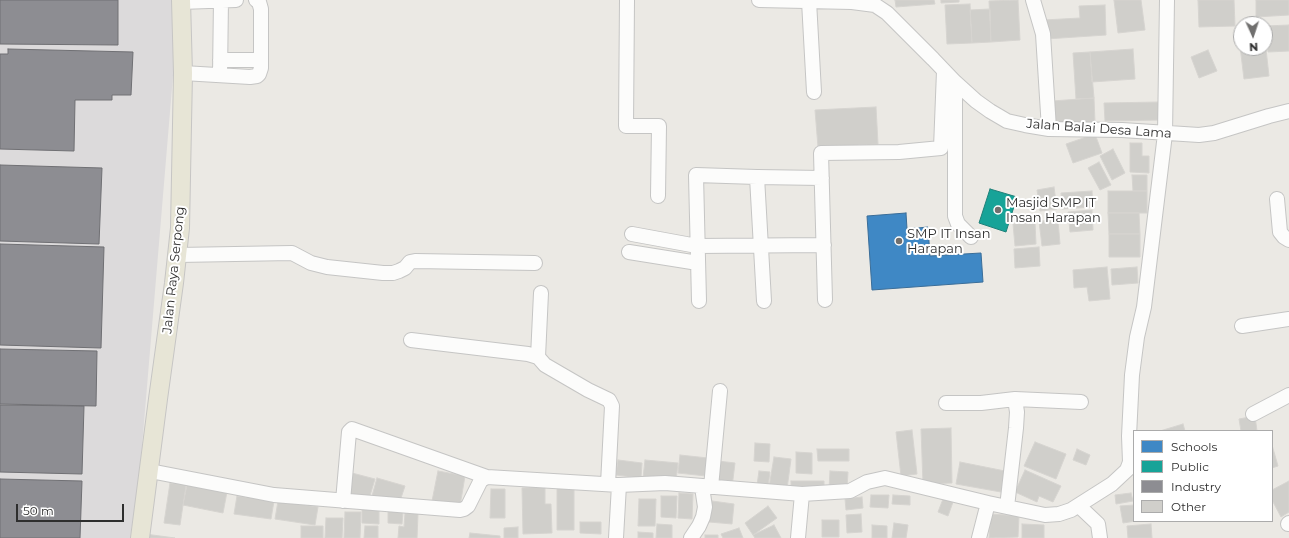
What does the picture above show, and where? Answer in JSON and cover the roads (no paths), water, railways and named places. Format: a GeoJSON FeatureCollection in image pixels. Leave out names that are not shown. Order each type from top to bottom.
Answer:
{"type":"FeatureCollection","features":[{"type":"Feature","properties":{"kind":"main road","name":"Jalan Raya Serpong"},"geometry":{"type":"LineString","coordinates":[[140,538],[178,255],[184,73],[181,1]]}},
{"type":"Feature","properties":{"kind":"street"},"geometry":{"type":"LineString","coordinates":[[220,75],[221,0]]}},
{"type":"Feature","properties":{"kind":"street"},"geometry":{"type":"LineString","coordinates":[[181,1],[236,0]]}},
{"type":"Feature","properties":{"kind":"street"},"geometry":{"type":"LineString","coordinates":[[184,73],[256,76],[260,72],[261,9],[256,0]]}},
{"type":"Feature","properties":{"kind":"street"},"geometry":{"type":"LineString","coordinates":[[628,0],[626,126],[659,126],[658,196]]}},
{"type":"Feature","properties":{"kind":"street","name":"Jalan Balai Desa Lama"},"geometry":{"type":"LineString","coordinates":[[759,0],[809,1],[888,6],[944,71],[976,101],[1007,121],[1025,126],[1122,130],[1165,134],[1207,134],[1289,111]]}},
{"type":"Feature","properties":{"kind":"street"},"geometry":{"type":"LineString","coordinates":[[1033,0],[1042,34],[1049,128]]}},
{"type":"Feature","properties":{"kind":"street"},"geometry":{"type":"LineString","coordinates":[[343,501],[349,432],[352,430],[487,477],[614,485],[665,483],[802,494],[850,491],[872,480],[885,478],[1045,515],[1059,514],[1079,506],[1112,484],[1124,474],[1130,466],[1132,375],[1137,337],[1144,307],[1165,134],[1167,0]]}},
{"type":"Feature","properties":{"kind":"street"},"geometry":{"type":"LineString","coordinates":[[809,1],[814,92]]}},
{"type":"Feature","properties":{"kind":"street"},"geometry":{"type":"LineString","coordinates":[[220,60],[261,60]]}},
{"type":"Feature","properties":{"kind":"street"},"geometry":{"type":"LineString","coordinates":[[825,300],[821,153],[899,152],[941,148],[944,71]]}},
{"type":"Feature","properties":{"kind":"street"},"geometry":{"type":"LineString","coordinates":[[955,82],[955,216],[958,224],[971,237]]}},
{"type":"Feature","properties":{"kind":"street"},"geometry":{"type":"LineString","coordinates":[[699,301],[696,175],[822,178]]}},
{"type":"Feature","properties":{"kind":"street"},"geometry":{"type":"LineString","coordinates":[[757,177],[764,301]]}},
{"type":"Feature","properties":{"kind":"street"},"geometry":{"type":"LineString","coordinates":[[1277,198],[1280,232],[1289,240]]}},
{"type":"Feature","properties":{"kind":"street"},"geometry":{"type":"LineString","coordinates":[[632,234],[697,246],[824,245]]}},
{"type":"Feature","properties":{"kind":"street"},"geometry":{"type":"LineString","coordinates":[[628,252],[698,263]]}},
{"type":"Feature","properties":{"kind":"street"},"geometry":{"type":"LineString","coordinates":[[178,255],[292,253],[311,263],[327,267],[383,273],[393,273],[399,271],[405,268],[410,262],[415,261],[534,263]]}},
{"type":"Feature","properties":{"kind":"street"},"geometry":{"type":"LineString","coordinates":[[538,357],[541,293]]}},
{"type":"Feature","properties":{"kind":"street"},"geometry":{"type":"LineString","coordinates":[[1242,326],[1289,319]]}},
{"type":"Feature","properties":{"kind":"street"},"geometry":{"type":"LineString","coordinates":[[411,340],[528,354],[538,357],[545,365],[588,390],[609,400],[611,403],[616,538]]}},
{"type":"Feature","properties":{"kind":"street"},"geometry":{"type":"LineString","coordinates":[[691,538],[699,526],[705,507],[706,487],[720,391]]}},
{"type":"Feature","properties":{"kind":"street"},"geometry":{"type":"LineString","coordinates":[[1253,414],[1289,395]]}},
{"type":"Feature","properties":{"kind":"street"},"geometry":{"type":"LineString","coordinates":[[1007,507],[1016,428],[1017,412],[1015,399]]}},
{"type":"Feature","properties":{"kind":"street"},"geometry":{"type":"LineString","coordinates":[[946,403],[981,403],[1015,399],[1081,402]]}},
{"type":"Feature","properties":{"kind":"street"},"geometry":{"type":"LineString","coordinates":[[150,471],[274,495],[460,510],[468,506],[480,480],[487,477]]}},
{"type":"Feature","properties":{"kind":"street"},"geometry":{"type":"LineString","coordinates":[[798,538],[802,494]]}},
{"type":"Feature","properties":{"kind":"street"},"geometry":{"type":"LineString","coordinates":[[979,538],[988,503]]}},
{"type":"Feature","properties":{"kind":"street"},"geometry":{"type":"LineString","coordinates":[[1079,506],[1098,524],[1100,538]]}},
{"type":"Feature","properties":{"kind":"place","name":"Masjid SMP IT Insan Harapan"},"geometry":{"type":"Point","coordinates":[998,210]}},
{"type":"Feature","properties":{"kind":"place","name":"SMP IT Insan Harapan"},"geometry":{"type":"Point","coordinates":[899,241]}}]}
